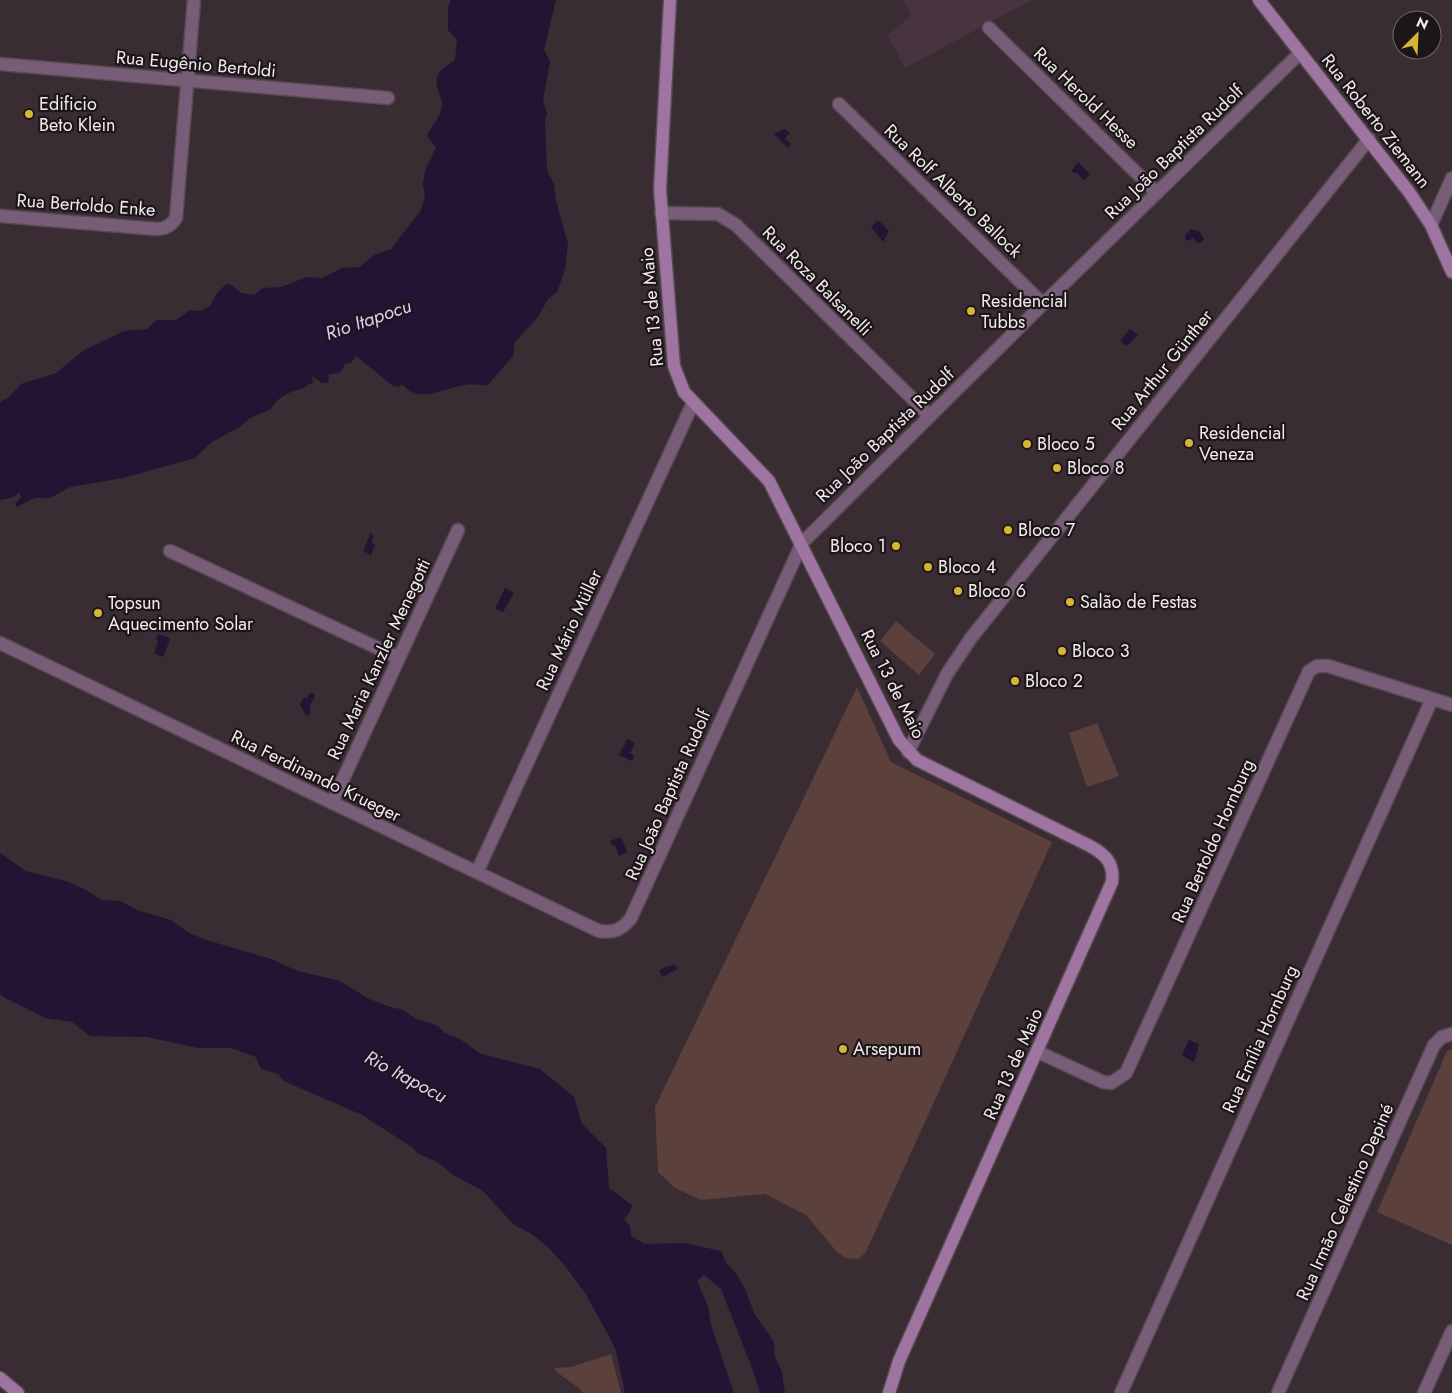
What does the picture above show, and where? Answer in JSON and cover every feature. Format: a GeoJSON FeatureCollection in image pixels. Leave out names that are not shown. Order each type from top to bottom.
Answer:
{"type":"FeatureCollection","features":[{"type":"Feature","properties":{"kind":"main road","name":"Rua 13 de Maio"},"geometry":{"type":"LineString","coordinates":[[670,0],[660,189],[674,366],[680,385],[693,403],[763,473],[802,544],[899,740],[908,752],[917,760],[1090,846],[1102,853],[1110,862],[1113,871],[1112,882],[1038,1052],[899,1361],[890,1393]]}},
{"type":"Feature","properties":{"kind":"main road","name":"Rua Roberto Ziemann"},"geometry":{"type":"LineString","coordinates":[[1258,0],[1410,192],[1431,225],[1452,272]]}},
{"type":"Feature","properties":{"kind":"main road"},"geometry":{"type":"LineString","coordinates":[[0,1378],[18,1393]]}},
{"type":"Feature","properties":{"kind":"street"},"geometry":{"type":"LineString","coordinates":[[188,81],[194,0]]}},
{"type":"Feature","properties":{"kind":"street","name":"Rua Herold Hesse"},"geometry":{"type":"LineString","coordinates":[[989,28],[1157,193]]}},
{"type":"Feature","properties":{"kind":"street","name":"Rua João Baptista Rudolf"},"geometry":{"type":"LineString","coordinates":[[618,930],[631,918],[802,544],[1043,304],[1300,53]]}},
{"type":"Feature","properties":{"kind":"street","name":"Rua Eugênio Bertoldi"},"geometry":{"type":"LineString","coordinates":[[0,64],[388,98]]}},
{"type":"Feature","properties":{"kind":"street","name":"Rua Bertoldo Enke"},"geometry":{"type":"LineString","coordinates":[[0,216],[156,229],[168,226],[176,218],[188,81]]}},
{"type":"Feature","properties":{"kind":"street","name":"Rua Rolf Alberto Ballock"},"geometry":{"type":"LineString","coordinates":[[839,104],[1043,304]]}},
{"type":"Feature","properties":{"kind":"street","name":"Rua Arthur Günther"},"geometry":{"type":"LineString","coordinates":[[908,752],[947,674],[971,638],[1369,139]]}},
{"type":"Feature","properties":{"kind":"street"},"geometry":{"type":"LineString","coordinates":[[1431,225],[1452,178]]}},
{"type":"Feature","properties":{"kind":"street","name":"Rua Roza Balsanelli"},"geometry":{"type":"LineString","coordinates":[[661,213],[718,214],[736,225],[930,416]]}},
{"type":"Feature","properties":{"kind":"street","name":"Rua Mário Müller"},"geometry":{"type":"LineString","coordinates":[[477,872],[693,403]]}},
{"type":"Feature","properties":{"kind":"street","name":"Rua Maria Kanzler Menegotti"},"geometry":{"type":"LineString","coordinates":[[332,803],[458,530]]}},
{"type":"Feature","properties":{"kind":"street"},"geometry":{"type":"LineString","coordinates":[[170,551],[399,658]]}},
{"type":"Feature","properties":{"kind":"street","name":"Rua Ferdinando Krueger"},"geometry":{"type":"LineString","coordinates":[[0,643],[599,931],[609,932],[618,930]]}},
{"type":"Feature","properties":{"kind":"street","name":"Rua Bertoldo Hornburg"},"geometry":{"type":"LineString","coordinates":[[1038,1052],[1103,1082],[1111,1083],[1119,1080],[1126,1073],[1309,671],[1317,666],[1328,666],[1452,705]]}},
{"type":"Feature","properties":{"kind":"street","name":"Rua Emília Hornburg"},"geometry":{"type":"LineString","coordinates":[[1121,1393],[1432,700]]}},
{"type":"Feature","properties":{"kind":"street","name":"Rua Irmão Celestino Depiné"},"geometry":{"type":"LineString","coordinates":[[1278,1393],[1434,1046],[1442,1037],[1452,1034]]}},
{"type":"Feature","properties":{"kind":"street"},"geometry":{"type":"LineString","coordinates":[[1424,1393],[1452,1331]]}},
{"type":"Feature","properties":{"kind":"shaded area"},"geometry":{"type":"Polygon","coordinates":[[[903,0],[1032,0],[905,68],[887,35],[911,16],[903,0]]]}},
{"type":"Feature","properties":{"kind":"shaded area"},"geometry":{"type":"Polygon","coordinates":[[[896,621],[935,654],[919,675],[880,641],[896,621]]]}},
{"type":"Feature","properties":{"kind":"shaded area","name":"Arsepum"},"geometry":{"type":"Polygon","coordinates":[[[857,687],[891,762],[1052,842],[866,1252],[859,1259],[846,1258],[837,1252],[806,1215],[765,1194],[701,1200],[675,1188],[658,1172],[655,1107],[857,687]]]}},
{"type":"Feature","properties":{"kind":"shaded area"},"geometry":{"type":"Polygon","coordinates":[[[1097,723],[1119,776],[1087,787],[1069,733],[1097,723]]]}},
{"type":"Feature","properties":{"kind":"shaded area"},"geometry":{"type":"Polygon","coordinates":[[[1452,1049],[1452,1245],[1377,1212],[1447,1051],[1452,1049]]]}},
{"type":"Feature","properties":{"kind":"shaded area"},"geometry":{"type":"Polygon","coordinates":[[[611,1354],[621,1393],[583,1393],[554,1368],[571,1367],[611,1354]]]}},
{"type":"Feature","properties":{"kind":"water","name":"Rio Itapocu"},"geometry":{"type":"Polygon","coordinates":[[[451,0],[556,0],[544,50],[550,61],[543,101],[547,113],[545,120],[547,170],[554,184],[556,201],[568,244],[565,269],[557,292],[548,299],[538,317],[515,342],[513,356],[488,385],[468,384],[432,393],[416,393],[402,384],[399,387],[393,386],[356,356],[351,363],[345,364],[341,371],[329,374],[328,383],[322,383],[312,376],[313,383],[281,397],[271,409],[250,418],[241,426],[212,442],[195,458],[123,478],[70,487],[50,498],[35,498],[17,507],[15,504],[21,497],[19,492],[13,497],[0,500],[0,402],[9,397],[21,384],[56,373],[84,350],[124,331],[147,329],[157,320],[176,320],[190,310],[200,311],[210,306],[217,293],[226,284],[230,284],[241,293],[254,295],[263,288],[281,287],[307,277],[322,278],[342,268],[360,267],[374,255],[391,249],[421,210],[425,197],[423,184],[425,171],[436,147],[427,136],[438,117],[442,105],[437,79],[441,70],[455,59],[457,40],[448,30],[448,7],[451,0]]]}},
{"type":"Feature","properties":{"kind":"water"},"geometry":{"type":"Polygon","coordinates":[[[785,129],[790,133],[785,138],[791,144],[788,148],[774,134],[785,129]]]}},
{"type":"Feature","properties":{"kind":"water"},"geometry":{"type":"Polygon","coordinates":[[[1078,162],[1090,174],[1084,180],[1077,173],[1071,172],[1078,162]]]}},
{"type":"Feature","properties":{"kind":"water"},"geometry":{"type":"Polygon","coordinates":[[[878,220],[889,231],[883,242],[871,227],[878,220]]]}},
{"type":"Feature","properties":{"kind":"water"},"geometry":{"type":"Polygon","coordinates":[[[1191,229],[1200,232],[1204,239],[1202,242],[1197,243],[1193,238],[1188,241],[1185,239],[1185,236],[1191,229]]]}},
{"type":"Feature","properties":{"kind":"water"},"geometry":{"type":"Polygon","coordinates":[[[1130,329],[1138,335],[1127,346],[1120,341],[1130,329]]]}},
{"type":"Feature","properties":{"kind":"water"},"geometry":{"type":"Polygon","coordinates":[[[372,530],[371,534],[374,536],[371,542],[375,545],[371,555],[363,551],[372,530]]]}},
{"type":"Feature","properties":{"kind":"water"},"geometry":{"type":"Polygon","coordinates":[[[505,588],[514,593],[503,612],[495,609],[505,588]]]}},
{"type":"Feature","properties":{"kind":"water"},"geometry":{"type":"Polygon","coordinates":[[[158,634],[168,637],[170,640],[163,657],[154,653],[158,642],[156,640],[158,634]]]}},
{"type":"Feature","properties":{"kind":"water"},"geometry":{"type":"Polygon","coordinates":[[[312,692],[315,696],[310,705],[310,714],[306,716],[300,704],[304,697],[307,698],[312,692]]]}},
{"type":"Feature","properties":{"kind":"water"},"geometry":{"type":"Polygon","coordinates":[[[627,739],[635,743],[630,753],[634,756],[632,761],[619,755],[627,739]]]}},
{"type":"Feature","properties":{"kind":"water"},"geometry":{"type":"Polygon","coordinates":[[[621,837],[627,852],[619,856],[615,845],[612,846],[610,841],[621,837]]]}},
{"type":"Feature","properties":{"kind":"water","name":"Rio Itapocu"},"geometry":{"type":"Polygon","coordinates":[[[0,853],[26,871],[66,881],[102,900],[120,901],[137,910],[171,920],[189,933],[206,940],[271,959],[298,971],[340,981],[369,999],[401,1009],[415,1018],[438,1026],[445,1033],[460,1039],[481,1054],[540,1069],[574,1097],[582,1124],[606,1148],[609,1188],[632,1205],[630,1212],[624,1219],[630,1226],[631,1236],[645,1244],[684,1243],[721,1251],[726,1263],[736,1273],[744,1287],[755,1315],[774,1342],[775,1357],[782,1372],[785,1393],[760,1393],[721,1289],[704,1275],[697,1281],[708,1306],[711,1325],[734,1393],[625,1393],[616,1351],[585,1293],[548,1247],[530,1233],[514,1225],[483,1191],[453,1175],[439,1163],[417,1153],[412,1147],[362,1115],[284,1081],[278,1074],[261,1069],[256,1057],[231,1048],[199,1048],[147,1037],[90,1036],[72,1022],[45,1018],[5,998],[0,994],[0,853]]]}},
{"type":"Feature","properties":{"kind":"water"},"geometry":{"type":"Polygon","coordinates":[[[674,964],[678,969],[662,977],[659,970],[674,964]]]}},
{"type":"Feature","properties":{"kind":"water"},"geometry":{"type":"Polygon","coordinates":[[[1189,1040],[1199,1044],[1194,1063],[1182,1055],[1189,1040]]]}},
{"type":"Feature","properties":{"kind":"place","name":"Edificio Beto Klein"},"geometry":{"type":"Point","coordinates":[29,114]}},
{"type":"Feature","properties":{"kind":"place","name":"Residencial Tubbs"},"geometry":{"type":"Point","coordinates":[971,311]}},
{"type":"Feature","properties":{"kind":"place","name":"Residencial Veneza"},"geometry":{"type":"Point","coordinates":[1189,443]}},
{"type":"Feature","properties":{"kind":"place","name":"Bloco 5"},"geometry":{"type":"Point","coordinates":[1027,444]}},
{"type":"Feature","properties":{"kind":"place","name":"Bloco 8"},"geometry":{"type":"Point","coordinates":[1057,468]}},
{"type":"Feature","properties":{"kind":"place","name":"Bloco 7"},"geometry":{"type":"Point","coordinates":[1008,530]}},
{"type":"Feature","properties":{"kind":"place","name":"Bloco 1"},"geometry":{"type":"Point","coordinates":[896,546]}},
{"type":"Feature","properties":{"kind":"place","name":"Bloco 4"},"geometry":{"type":"Point","coordinates":[928,567]}},
{"type":"Feature","properties":{"kind":"place","name":"Bloco 6"},"geometry":{"type":"Point","coordinates":[958,591]}},
{"type":"Feature","properties":{"kind":"place","name":"Salão de Festas"},"geometry":{"type":"Point","coordinates":[1070,602]}},
{"type":"Feature","properties":{"kind":"place","name":"Topsun Aquecimento Solar"},"geometry":{"type":"Point","coordinates":[98,613]}},
{"type":"Feature","properties":{"kind":"place","name":"Bloco 3"},"geometry":{"type":"Point","coordinates":[1062,651]}},
{"type":"Feature","properties":{"kind":"place","name":"Bloco 2"},"geometry":{"type":"Point","coordinates":[1015,681]}},
{"type":"Feature","properties":{"kind":"place","name":"Arsepum"},"geometry":{"type":"Point","coordinates":[843,1049]}}]}
